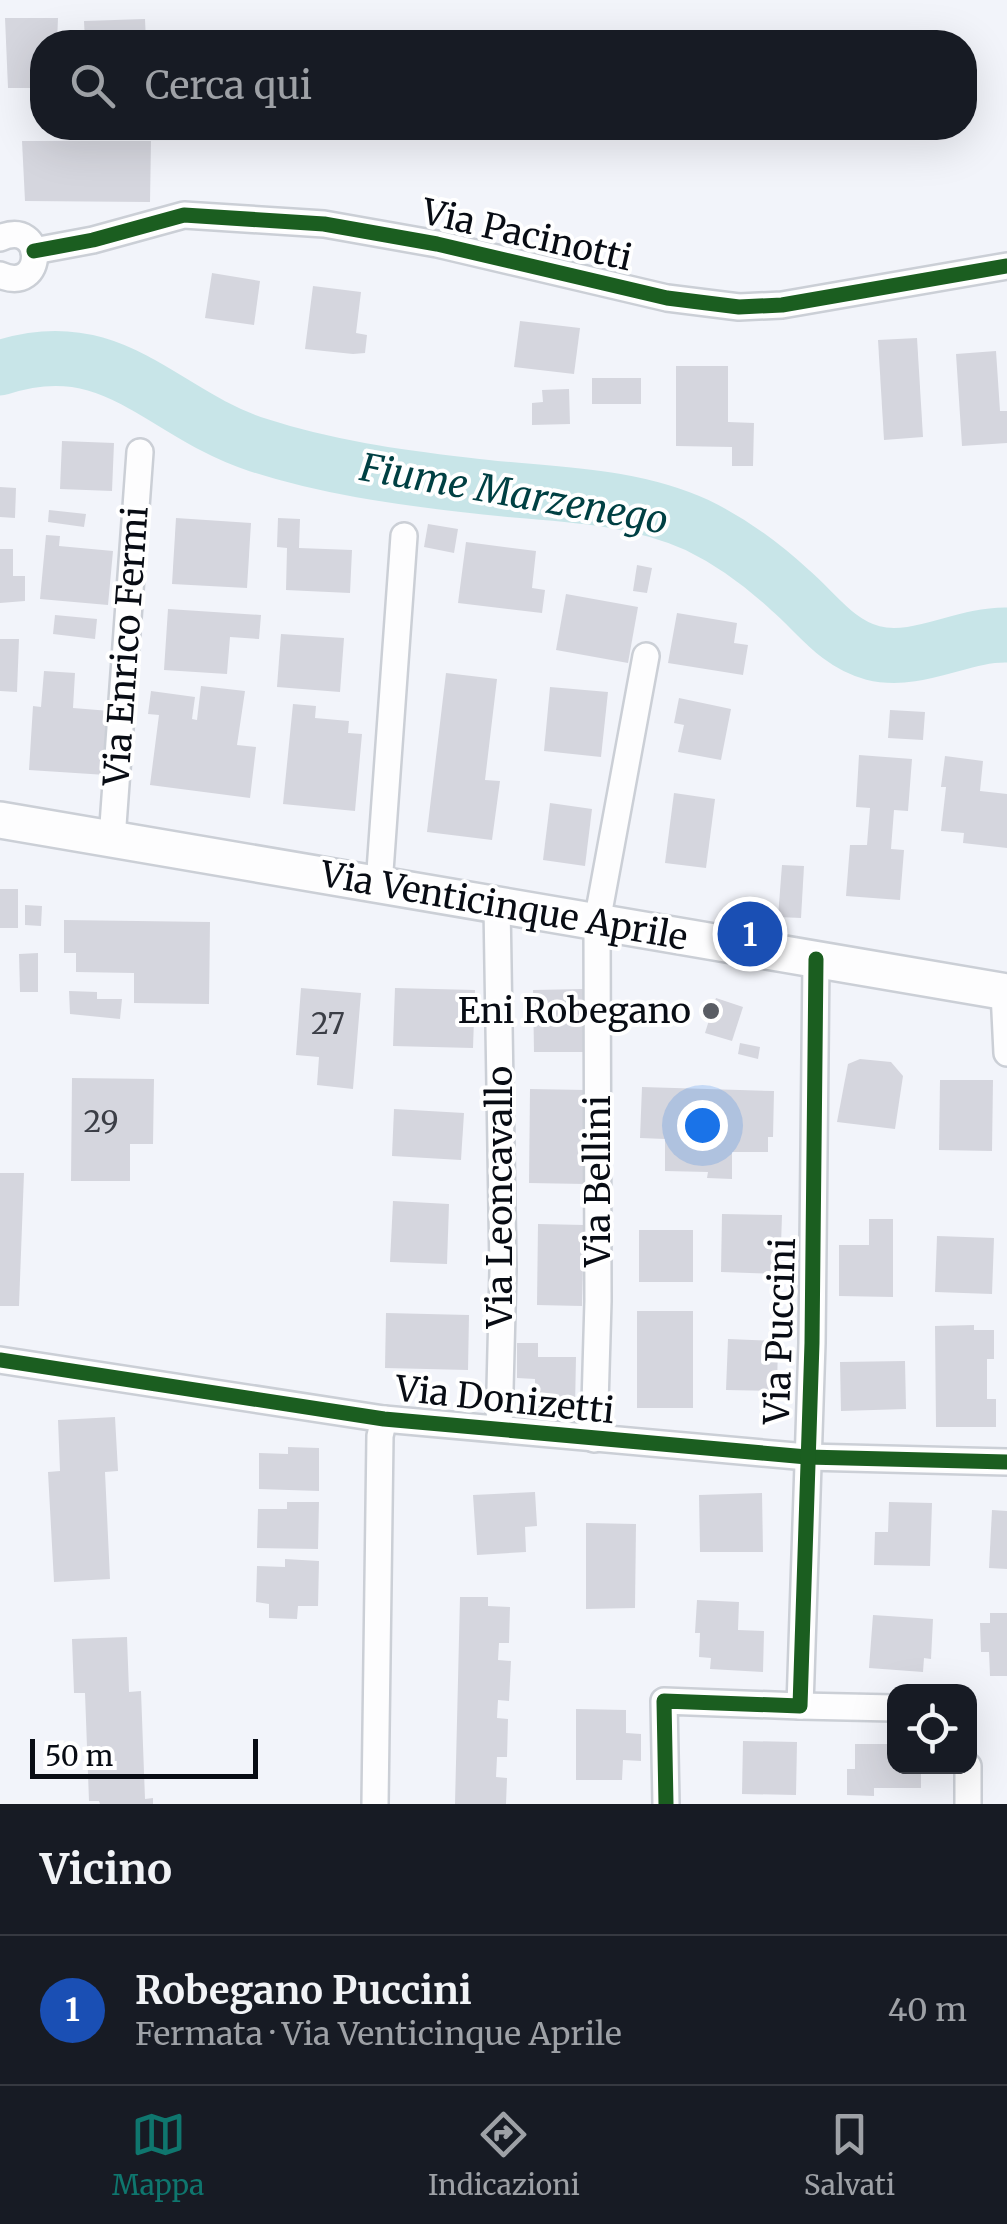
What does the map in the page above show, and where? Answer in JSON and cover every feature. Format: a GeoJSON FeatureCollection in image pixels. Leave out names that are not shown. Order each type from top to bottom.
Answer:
{"type":"FeatureCollection","features":[{"type":"Feature","properties":{"kind":"main road","name":"Via Venticinque Aprile"},"geometry":{"type":"LineString","coordinates":[[0,820],[1005,992]]}},
{"type":"Feature","properties":{"kind":"street","name":"Via Pacinotti"},"geometry":{"type":"LineString","coordinates":[[0,275],[10,279],[26,274],[35,260],[34,251],[93,240],[184,215],[324,224],[436,244],[667,298],[739,306],[782,305],[1007,266]]}},
{"type":"Feature","properties":{"kind":"street"},"geometry":{"type":"LineString","coordinates":[[1,233],[26,238],[34,251]]}},
{"type":"Feature","properties":{"kind":"street","name":"Via Enrico Fermi"},"geometry":{"type":"LineString","coordinates":[[112,839],[140,452]]}},
{"type":"Feature","properties":{"kind":"street"},"geometry":{"type":"LineString","coordinates":[[380,885],[404,536]]}},
{"type":"Feature","properties":{"kind":"street","name":"Via Bellini"},"geometry":{"type":"LineString","coordinates":[[594,1439],[598,1301],[597,922],[646,656]]}},
{"type":"Feature","properties":{"kind":"street","name":"Via Leoncavallo"},"geometry":{"type":"LineString","coordinates":[[497,905],[503,1270],[499,1428]]}},
{"type":"Feature","properties":{"kind":"street","name":"Via Puccini"},"geometry":{"type":"LineString","coordinates":[[800,1706],[812,1343],[816,960]]}},
{"type":"Feature","properties":{"kind":"street"},"geometry":{"type":"LineString","coordinates":[[1005,992],[1007,1052]]}},
{"type":"Feature","properties":{"kind":"street","name":"Via Donizetti"},"geometry":{"type":"LineString","coordinates":[[0,1360],[384,1419],[806,1457],[1007,1462]]}},
{"type":"Feature","properties":{"kind":"street","name":"Via Donizetti"},"geometry":{"type":"LineString","coordinates":[[374,1804],[380,1436],[384,1419]]}},
{"type":"Feature","properties":{"kind":"street"},"geometry":{"type":"LineString","coordinates":[[666,1804],[664,1701],[887,1708]]}},
{"type":"Feature","properties":{"kind":"street"},"geometry":{"type":"LineString","coordinates":[[968,1774],[968,1804]]}},
{"type":"Feature","properties":{"kind":"building"},"geometry":{"type":"Polygon","coordinates":[[[5,18],[58,18],[58,30],[30,30],[30,88],[8,88],[5,18]]]}},
{"type":"Feature","properties":{"kind":"building"},"geometry":{"type":"Polygon","coordinates":[[[145,19],[145,30],[84,30],[84,21],[145,19]]]}},
{"type":"Feature","properties":{"kind":"building"},"geometry":{"type":"Polygon","coordinates":[[[22,141],[151,141],[150,202],[25,201],[22,141]]]}},
{"type":"Feature","properties":{"kind":"building"},"geometry":{"type":"Polygon","coordinates":[[[212,273],[260,281],[254,325],[205,318],[212,273]]]}},
{"type":"Feature","properties":{"kind":"building"},"geometry":{"type":"Polygon","coordinates":[[[313,286],[361,292],[356,333],[367,335],[365,353],[305,349],[313,286]]]}},
{"type":"Feature","properties":{"kind":"building"},"geometry":{"type":"Polygon","coordinates":[[[520,321],[580,328],[574,374],[514,367],[520,321]]]}},
{"type":"Feature","properties":{"kind":"building"},"geometry":{"type":"Polygon","coordinates":[[[917,338],[923,437],[884,440],[878,340],[917,338]]]}},
{"type":"Feature","properties":{"kind":"building"},"geometry":{"type":"Polygon","coordinates":[[[996,351],[1000,411],[1007,411],[1007,443],[962,446],[956,354],[996,351]]]}},
{"type":"Feature","properties":{"kind":"building"},"geometry":{"type":"Polygon","coordinates":[[[676,366],[728,366],[728,422],[754,423],[753,466],[732,466],[732,447],[676,446],[676,366]]]}},
{"type":"Feature","properties":{"kind":"building"},"geometry":{"type":"Polygon","coordinates":[[[592,378],[641,378],[641,404],[592,404],[592,378]]]}},
{"type":"Feature","properties":{"kind":"building"},"geometry":{"type":"Polygon","coordinates":[[[569,389],[570,424],[532,425],[532,403],[543,402],[542,390],[569,389]]]}},
{"type":"Feature","properties":{"kind":"building"},"geometry":{"type":"Polygon","coordinates":[[[62,441],[114,443],[112,491],[60,489],[62,441]]]}},
{"type":"Feature","properties":{"kind":"building"},"geometry":{"type":"Polygon","coordinates":[[[0,487],[16,488],[15,518],[0,517],[0,487]]]}},
{"type":"Feature","properties":{"kind":"building"},"geometry":{"type":"Polygon","coordinates":[[[49,510],[86,514],[84,527],[48,522],[49,510]]]}},
{"type":"Feature","properties":{"kind":"building"},"geometry":{"type":"Polygon","coordinates":[[[176,518],[251,523],[247,588],[172,584],[176,518]]]}},
{"type":"Feature","properties":{"kind":"building"},"geometry":{"type":"Polygon","coordinates":[[[278,518],[300,519],[299,548],[352,550],[350,593],[286,590],[287,548],[277,547],[278,518]]]}},
{"type":"Feature","properties":{"kind":"building"},"geometry":{"type":"Polygon","coordinates":[[[428,524],[458,529],[454,553],[424,547],[428,524]]]}},
{"type":"Feature","properties":{"kind":"building"},"geometry":{"type":"Polygon","coordinates":[[[46,535],[60,536],[59,546],[113,551],[108,605],[40,599],[46,535]]]}},
{"type":"Feature","properties":{"kind":"building"},"geometry":{"type":"Polygon","coordinates":[[[466,542],[536,551],[532,588],[545,590],[542,613],[458,603],[466,542]]]}},
{"type":"Feature","properties":{"kind":"building"},"geometry":{"type":"Polygon","coordinates":[[[0,549],[13,549],[13,576],[25,576],[25,601],[0,603],[0,549]]]}},
{"type":"Feature","properties":{"kind":"building"},"geometry":{"type":"Polygon","coordinates":[[[637,565],[652,568],[647,593],[633,591],[637,565]]]}},
{"type":"Feature","properties":{"kind":"building"},"geometry":{"type":"Polygon","coordinates":[[[566,594],[638,607],[628,663],[556,650],[566,594]]]}},
{"type":"Feature","properties":{"kind":"building"},"geometry":{"type":"Polygon","coordinates":[[[168,609],[261,615],[259,639],[230,637],[227,674],[164,670],[168,609]]]}},
{"type":"Feature","properties":{"kind":"building"},"geometry":{"type":"Polygon","coordinates":[[[677,613],[737,623],[734,643],[748,645],[743,675],[668,663],[677,613]]]}},
{"type":"Feature","properties":{"kind":"building"},"geometry":{"type":"Polygon","coordinates":[[[55,615],[97,619],[95,639],[53,634],[55,615]]]}},
{"type":"Feature","properties":{"kind":"building"},"geometry":{"type":"Polygon","coordinates":[[[281,634],[344,638],[340,692],[277,687],[281,634]]]}},
{"type":"Feature","properties":{"kind":"building"},"geometry":{"type":"Polygon","coordinates":[[[0,639],[19,639],[17,692],[0,691],[0,639]]]}},
{"type":"Feature","properties":{"kind":"building"},"geometry":{"type":"Polygon","coordinates":[[[44,671],[75,673],[73,708],[110,711],[106,775],[29,770],[33,706],[41,707],[44,671]]]}},
{"type":"Feature","properties":{"kind":"building"},"geometry":{"type":"Polygon","coordinates":[[[446,673],[497,679],[485,780],[500,781],[492,840],[427,832],[446,673]]]}},
{"type":"Feature","properties":{"kind":"building"},"geometry":{"type":"Polygon","coordinates":[[[201,686],[245,691],[237,745],[256,747],[250,798],[150,785],[159,715],[148,714],[151,691],[195,697],[192,719],[197,720],[201,686]]]}},
{"type":"Feature","properties":{"kind":"building"},"geometry":{"type":"Polygon","coordinates":[[[550,687],[608,692],[601,757],[544,751],[550,687]]]}},
{"type":"Feature","properties":{"kind":"building"},"geometry":{"type":"Polygon","coordinates":[[[679,698],[731,709],[721,760],[678,752],[684,725],[674,723],[679,698]]]}},
{"type":"Feature","properties":{"kind":"building"},"geometry":{"type":"Polygon","coordinates":[[[293,704],[316,706],[315,718],[349,721],[348,733],[362,734],[355,811],[283,804],[293,704]]]}},
{"type":"Feature","properties":{"kind":"building"},"geometry":{"type":"Polygon","coordinates":[[[890,710],[925,712],[923,740],[888,738],[890,710]]]}},
{"type":"Feature","properties":{"kind":"building"},"geometry":{"type":"Polygon","coordinates":[[[859,755],[912,759],[908,811],[894,810],[891,849],[904,850],[900,900],[846,896],[850,845],[867,845],[870,808],[856,807],[859,755]]]}},
{"type":"Feature","properties":{"kind":"building"},"geometry":{"type":"Polygon","coordinates":[[[945,756],[983,761],[980,791],[1007,794],[1007,848],[963,843],[964,833],[941,831],[945,756]]]}},
{"type":"Feature","properties":{"kind":"building"},"geometry":{"type":"Polygon","coordinates":[[[674,793],[715,799],[706,868],[665,863],[674,793]]]}},
{"type":"Feature","properties":{"kind":"building"},"geometry":{"type":"Polygon","coordinates":[[[550,803],[592,809],[585,866],[543,860],[550,803]]]}},
{"type":"Feature","properties":{"kind":"building"},"geometry":{"type":"Polygon","coordinates":[[[782,865],[804,866],[801,918],[778,917],[782,865]]]}},
{"type":"Feature","properties":{"kind":"building"},"geometry":{"type":"Polygon","coordinates":[[[0,889],[18,889],[18,928],[0,928],[0,889]]]}},
{"type":"Feature","properties":{"kind":"building"},"geometry":{"type":"Polygon","coordinates":[[[25,905],[42,906],[41,926],[25,925],[25,905]]]}},
{"type":"Feature","properties":{"kind":"building"},"geometry":{"type":"Polygon","coordinates":[[[64,920],[210,922],[209,1004],[134,1003],[134,973],[76,972],[76,953],[64,953],[64,920]]]}},
{"type":"Feature","properties":{"kind":"building"},"geometry":{"type":"Polygon","coordinates":[[[38,953],[38,992],[20,992],[19,954],[38,953]]]}},
{"type":"Feature","properties":{"kind":"building"},"geometry":{"type":"Polygon","coordinates":[[[301,988],[361,993],[353,1089],[317,1085],[319,1057],[296,1055],[301,988]]]}},
{"type":"Feature","properties":{"kind":"building"},"geometry":{"type":"Polygon","coordinates":[[[395,988],[475,990],[473,1048],[393,1046],[395,988]]]}},
{"type":"Feature","properties":{"kind":"building"},"geometry":{"type":"Polygon","coordinates":[[[584,989],[584,1052],[534,1052],[533,990],[584,989]]]}},
{"type":"Feature","properties":{"kind":"building"},"geometry":{"type":"Polygon","coordinates":[[[69,991],[97,992],[97,999],[122,999],[120,1019],[70,1014],[69,991]]]}},
{"type":"Feature","properties":{"kind":"building"},"geometry":{"type":"Polygon","coordinates":[[[716,998],[743,1007],[732,1041],[705,1033],[716,998]]]}},
{"type":"Feature","properties":{"kind":"building"},"geometry":{"type":"Polygon","coordinates":[[[740,1043],[760,1047],[758,1059],[738,1054],[740,1043]]]}},
{"type":"Feature","properties":{"kind":"building"},"geometry":{"type":"Polygon","coordinates":[[[860,1059],[891,1062],[903,1076],[895,1129],[837,1122],[848,1064],[860,1059]]]}},
{"type":"Feature","properties":{"kind":"building"},"geometry":{"type":"Polygon","coordinates":[[[72,1078],[154,1079],[153,1144],[130,1144],[130,1181],[71,1181],[72,1078]]]}},
{"type":"Feature","properties":{"kind":"building"},"geometry":{"type":"Polygon","coordinates":[[[940,1080],[993,1080],[992,1151],[939,1150],[940,1080]]]}},
{"type":"Feature","properties":{"kind":"building"},"geometry":{"type":"Polygon","coordinates":[[[642,1087],[774,1091],[773,1137],[768,1137],[768,1152],[732,1152],[732,1179],[707,1178],[708,1172],[665,1171],[665,1139],[640,1138],[642,1087]]]}},
{"type":"Feature","properties":{"kind":"building"},"geometry":{"type":"Polygon","coordinates":[[[530,1089],[586,1090],[585,1184],[529,1183],[530,1089]]]}},
{"type":"Feature","properties":{"kind":"building"},"geometry":{"type":"Polygon","coordinates":[[[394,1109],[464,1113],[461,1160],[392,1156],[394,1109]]]}},
{"type":"Feature","properties":{"kind":"building"},"geometry":{"type":"Polygon","coordinates":[[[0,1173],[24,1173],[19,1306],[0,1306],[0,1173]]]}},
{"type":"Feature","properties":{"kind":"building"},"geometry":{"type":"Polygon","coordinates":[[[393,1201],[449,1204],[447,1264],[390,1262],[393,1201]]]}},
{"type":"Feature","properties":{"kind":"building"},"geometry":{"type":"Polygon","coordinates":[[[722,1214],[782,1215],[780,1274],[721,1272],[722,1214]]]}},
{"type":"Feature","properties":{"kind":"building"},"geometry":{"type":"Polygon","coordinates":[[[869,1219],[893,1219],[893,1297],[839,1296],[839,1245],[869,1245],[869,1219]]]}},
{"type":"Feature","properties":{"kind":"building"},"geometry":{"type":"Polygon","coordinates":[[[538,1224],[584,1225],[582,1306],[537,1305],[538,1224]]]}},
{"type":"Feature","properties":{"kind":"building"},"geometry":{"type":"Polygon","coordinates":[[[639,1230],[693,1230],[693,1282],[639,1282],[639,1230]]]}},
{"type":"Feature","properties":{"kind":"building"},"geometry":{"type":"Polygon","coordinates":[[[937,1236],[994,1238],[992,1294],[935,1292],[937,1236]]]}},
{"type":"Feature","properties":{"kind":"building"},"geometry":{"type":"Polygon","coordinates":[[[637,1311],[693,1311],[693,1408],[637,1408],[637,1311]]]}},
{"type":"Feature","properties":{"kind":"building"},"geometry":{"type":"Polygon","coordinates":[[[386,1313],[469,1315],[468,1370],[385,1368],[386,1313]]]}},
{"type":"Feature","properties":{"kind":"building"},"geometry":{"type":"Polygon","coordinates":[[[974,1325],[974,1330],[994,1330],[994,1359],[987,1359],[987,1399],[996,1399],[996,1427],[936,1427],[935,1326],[974,1325]]]}},
{"type":"Feature","properties":{"kind":"building"},"geometry":{"type":"Polygon","coordinates":[[[728,1339],[778,1341],[777,1391],[726,1390],[728,1339]]]}},
{"type":"Feature","properties":{"kind":"building"},"geometry":{"type":"Polygon","coordinates":[[[517,1343],[538,1343],[538,1357],[576,1357],[575,1408],[535,1408],[535,1379],[517,1378],[517,1343]]]}},
{"type":"Feature","properties":{"kind":"building"},"geometry":{"type":"Polygon","coordinates":[[[905,1361],[906,1409],[841,1411],[840,1362],[905,1361]]]}},
{"type":"Feature","properties":{"kind":"building"},"geometry":{"type":"Polygon","coordinates":[[[115,1417],[118,1471],[105,1472],[110,1579],[54,1582],[48,1472],[60,1471],[58,1420],[115,1417]]]}},
{"type":"Feature","properties":{"kind":"building"},"geometry":{"type":"Polygon","coordinates":[[[288,1447],[319,1448],[319,1491],[259,1489],[259,1453],[288,1454],[288,1447]]]}},
{"type":"Feature","properties":{"kind":"building"},"geometry":{"type":"Polygon","coordinates":[[[535,1492],[537,1526],[525,1527],[526,1552],[477,1555],[473,1495],[535,1492]]]}},
{"type":"Feature","properties":{"kind":"building"},"geometry":{"type":"Polygon","coordinates":[[[762,1493],[763,1552],[700,1552],[699,1495],[762,1493]]]}},
{"type":"Feature","properties":{"kind":"building"},"geometry":{"type":"Polygon","coordinates":[[[287,1502],[319,1502],[318,1549],[257,1548],[258,1509],[287,1509],[287,1502]]]}},
{"type":"Feature","properties":{"kind":"building"},"geometry":{"type":"Polygon","coordinates":[[[889,1502],[932,1503],[930,1566],[874,1565],[875,1532],[888,1532],[889,1502]]]}},
{"type":"Feature","properties":{"kind":"building"},"geometry":{"type":"Polygon","coordinates":[[[992,1510],[1007,1511],[1007,1569],[989,1568],[992,1510]]]}},
{"type":"Feature","properties":{"kind":"building"},"geometry":{"type":"Polygon","coordinates":[[[586,1523],[636,1524],[635,1608],[586,1609],[586,1523]]]}},
{"type":"Feature","properties":{"kind":"building"},"geometry":{"type":"Polygon","coordinates":[[[285,1559],[319,1561],[318,1606],[298,1606],[297,1619],[269,1618],[269,1604],[256,1602],[257,1566],[285,1567],[285,1559]]]}},
{"type":"Feature","properties":{"kind":"building"},"geometry":{"type":"Polygon","coordinates":[[[460,1597],[488,1597],[488,1606],[510,1607],[509,1643],[499,1643],[498,1660],[511,1661],[509,1701],[498,1700],[497,1718],[508,1719],[507,1757],[497,1757],[496,1777],[507,1778],[506,1804],[455,1804],[460,1597]]]}},
{"type":"Feature","properties":{"kind":"building"},"geometry":{"type":"Polygon","coordinates":[[[697,1600],[739,1602],[738,1630],[764,1631],[763,1672],[710,1669],[711,1658],[699,1657],[700,1633],[695,1633],[697,1600]]]}},
{"type":"Feature","properties":{"kind":"building"},"geometry":{"type":"Polygon","coordinates":[[[990,1613],[1007,1613],[1007,1676],[990,1676],[989,1652],[981,1652],[980,1623],[990,1623],[990,1613]]]}},
{"type":"Feature","properties":{"kind":"building"},"geometry":{"type":"Polygon","coordinates":[[[873,1615],[933,1619],[931,1659],[924,1658],[923,1672],[869,1668],[873,1615]]]}},
{"type":"Feature","properties":{"kind":"building"},"geometry":{"type":"Polygon","coordinates":[[[127,1637],[129,1692],[141,1691],[145,1799],[153,1798],[153,1804],[100,1804],[89,1801],[85,1693],[74,1693],[72,1639],[127,1637]]]}},
{"type":"Feature","properties":{"kind":"building"},"geometry":{"type":"Polygon","coordinates":[[[576,1709],[626,1710],[626,1733],[641,1734],[641,1761],[623,1760],[622,1780],[576,1780],[576,1709]]]}},
{"type":"Feature","properties":{"kind":"building"},"geometry":{"type":"Polygon","coordinates":[[[743,1741],[797,1742],[796,1795],[742,1794],[743,1741]]]}},
{"type":"Feature","properties":{"kind":"building"},"geometry":{"type":"Polygon","coordinates":[[[855,1744],[887,1744],[887,1774],[921,1774],[921,1788],[874,1788],[874,1796],[847,1795],[847,1769],[855,1769],[855,1744]]]}},
{"type":"Feature","properties":{"kind":"waterway","name":"Fiume Marzenego"},"geometry":{"type":"LineString","coordinates":[[0,368],[40,359],[75,360],[106,367],[224,431],[309,459],[414,478],[613,500],[670,514],[709,531],[746,554],[838,635],[873,653],[907,655],[1007,635]]}},
{"type":"Feature","properties":{"kind":"cycle path"},"geometry":{"type":"LineString","coordinates":[[34,251],[93,240],[184,215],[324,224],[437,244],[667,298],[739,307],[782,305],[1007,266]]}},
{"type":"Feature","properties":{"kind":"cycle path"},"geometry":{"type":"LineString","coordinates":[[666,1804],[664,1701],[800,1706],[812,1343],[816,959]]}},
{"type":"Feature","properties":{"kind":"cycle path"},"geometry":{"type":"LineString","coordinates":[[0,1360],[384,1419],[807,1457],[1007,1462]]}},
{"type":"Feature","properties":{"kind":"place","name":"Robegano Puccini"},"geometry":{"type":"Point","coordinates":[750,934]}},
{"type":"Feature","properties":{"kind":"place","name":"Eni Robegano"},"geometry":{"type":"Point","coordinates":[711,1011]}}]}
